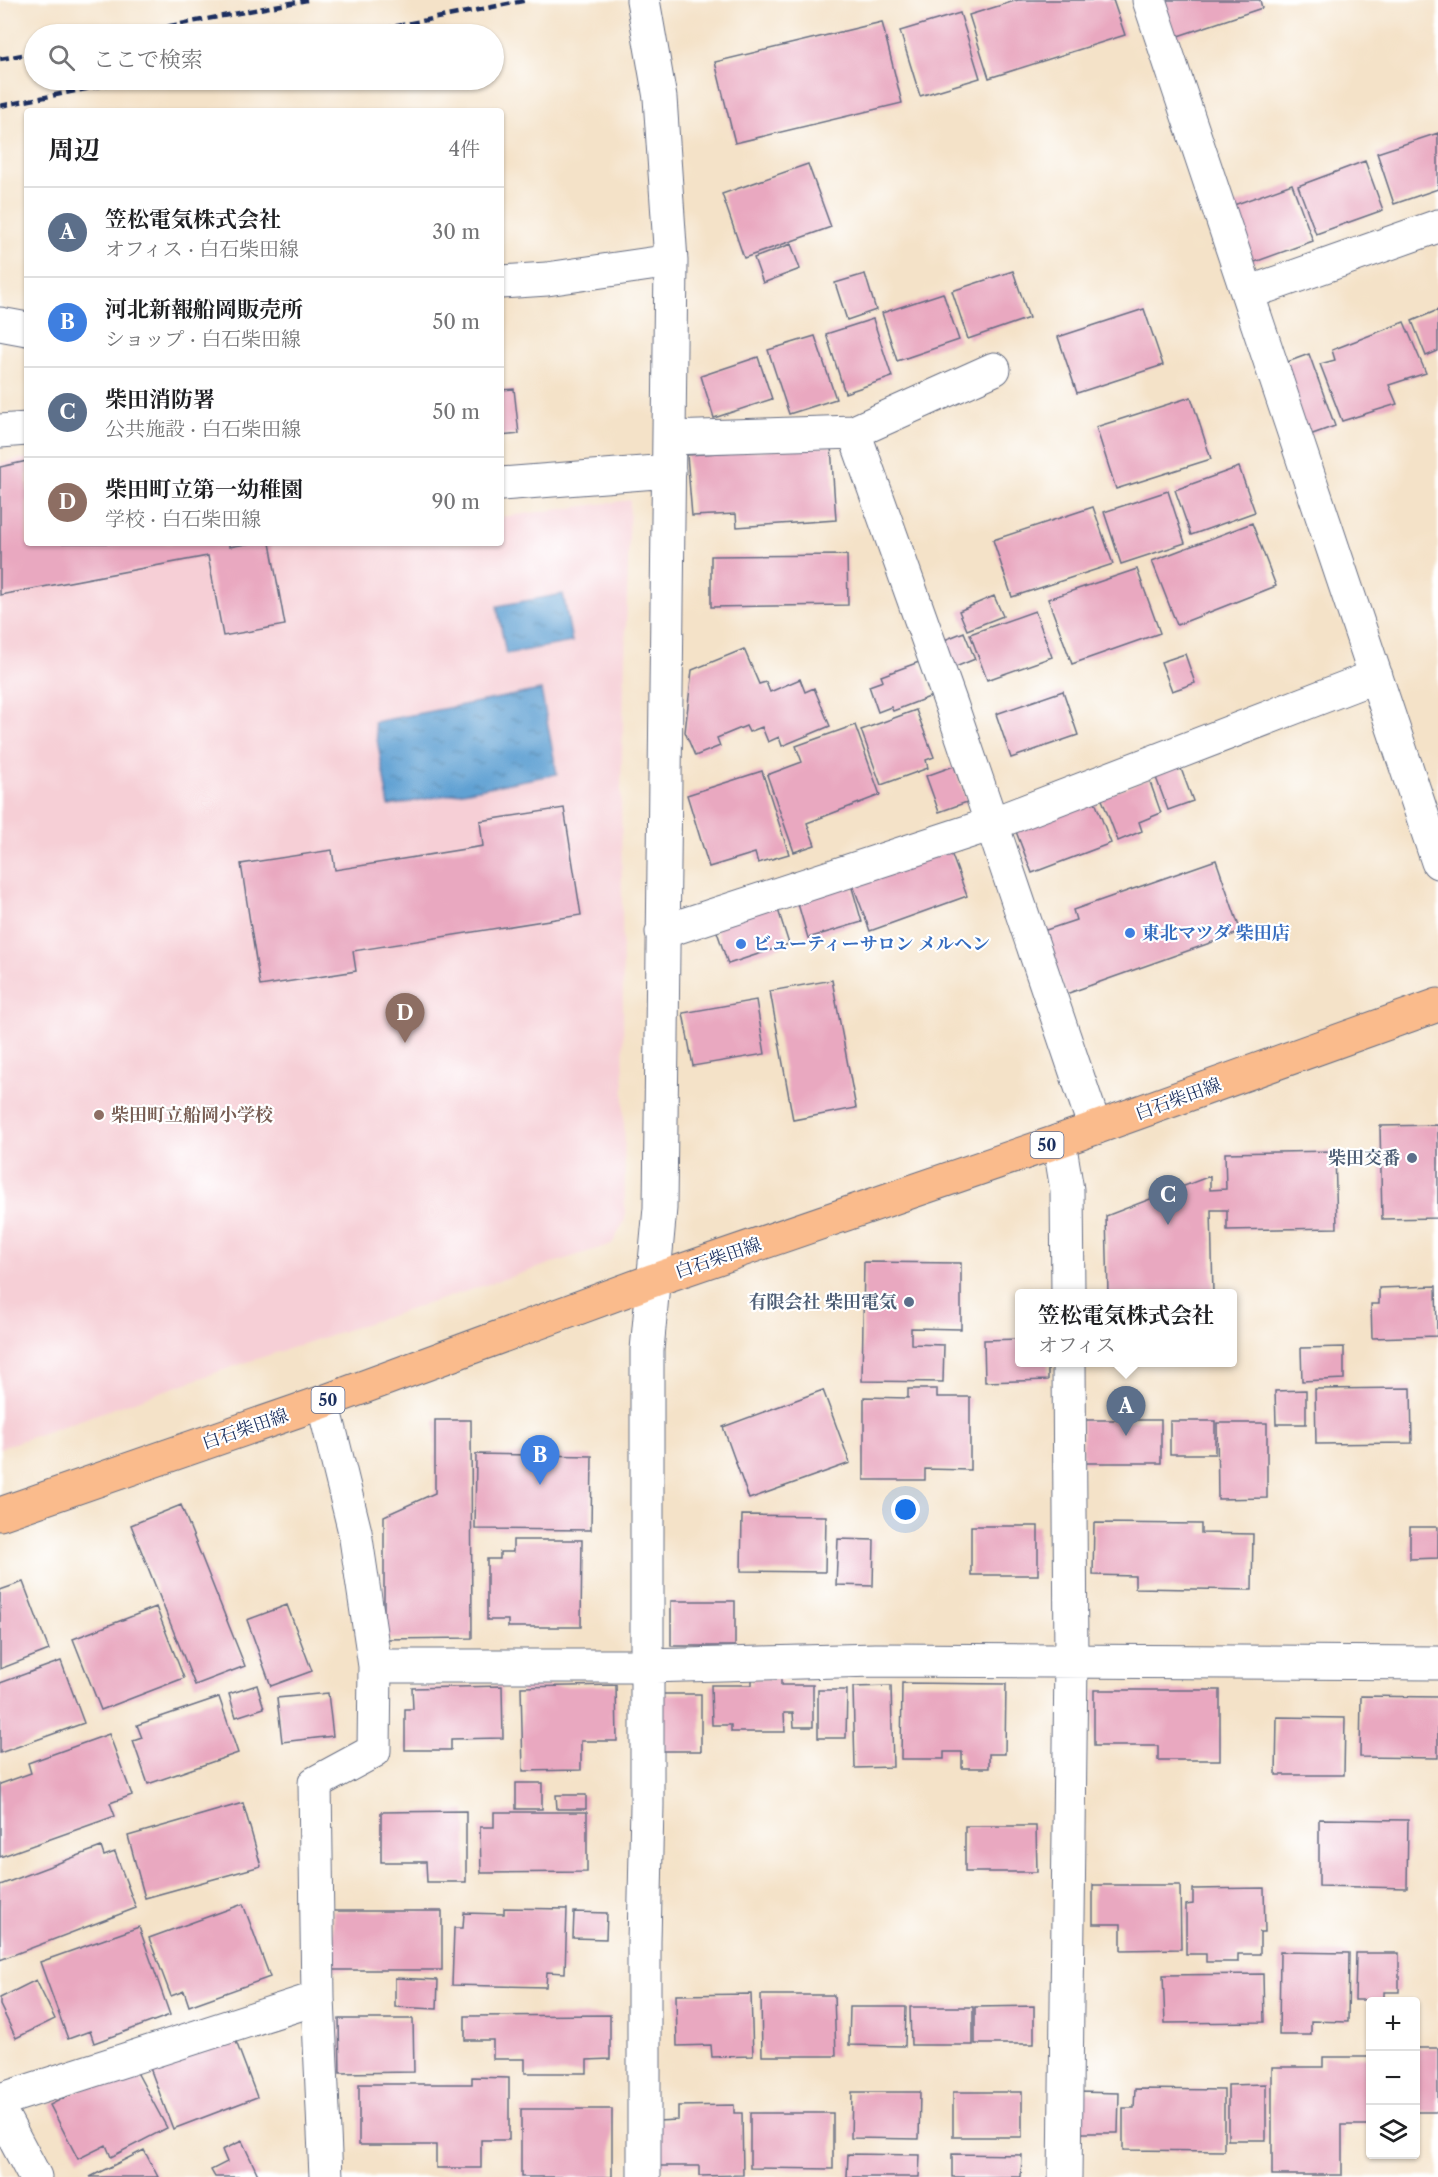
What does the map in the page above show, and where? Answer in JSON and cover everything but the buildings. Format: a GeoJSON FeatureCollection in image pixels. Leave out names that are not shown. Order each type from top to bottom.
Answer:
{"type":"FeatureCollection","features":[{"type":"Feature","properties":{"kind":"main road","name":"白石柴田線"},"geometry":{"type":"LineString","coordinates":[[0,1514],[323,1402],[654,1280],[1059,1141],[1438,1005]]}},
{"type":"Feature","properties":{"kind":"street"},"geometry":{"type":"LineString","coordinates":[[643,0],[660,98],[671,261],[660,1208],[647,1350],[644,2177]]}},
{"type":"Feature","properties":{"kind":"street"},"geometry":{"type":"LineString","coordinates":[[1149,0],[1438,862]]}},
{"type":"Feature","properties":{"kind":"street"},"geometry":{"type":"LineString","coordinates":[[1248,293],[1438,226]]}},
{"type":"Feature","properties":{"kind":"street"},"geometry":{"type":"LineString","coordinates":[[504,282],[547,279],[671,261]]}},
{"type":"Feature","properties":{"kind":"street"},"geometry":{"type":"LineString","coordinates":[[0,324],[24,328]]}},
{"type":"Feature","properties":{"kind":"street"},"geometry":{"type":"LineString","coordinates":[[669,438],[854,432],[994,369]]}},
{"type":"Feature","properties":{"kind":"street"},"geometry":{"type":"LineString","coordinates":[[0,431],[24,429]]}},
{"type":"Feature","properties":{"kind":"street"},"geometry":{"type":"LineString","coordinates":[[854,432],[992,824],[1095,1128]]}},
{"type":"Feature","properties":{"kind":"street"},"geometry":{"type":"LineString","coordinates":[[504,484],[669,471]]}},
{"type":"Feature","properties":{"kind":"street"},"geometry":{"type":"LineString","coordinates":[[662,932],[992,824],[1376,676]]}},
{"type":"Feature","properties":{"kind":"street"},"geometry":{"type":"LineString","coordinates":[[1059,1141],[1067,1190],[1068,1289]]}},
{"type":"Feature","properties":{"kind":"street"},"geometry":{"type":"LineString","coordinates":[[1065,2177],[1071,1660],[1069,1367]]}},
{"type":"Feature","properties":{"kind":"street"},"geometry":{"type":"LineString","coordinates":[[323,1402],[355,1532],[375,1666],[374,1751],[315,1783],[318,1998],[326,2177]]}},
{"type":"Feature","properties":{"kind":"street"},"geometry":{"type":"LineString","coordinates":[[375,1666],[646,1666],[875,1660],[1438,1663]]}},
{"type":"Feature","properties":{"kind":"street"},"geometry":{"type":"LineString","coordinates":[[0,2100],[318,1998]]}},
{"type":"Feature","properties":{"kind":"street"},"geometry":{"type":"LineString","coordinates":[[0,2112],[35,2177]]}},
{"type":"Feature","properties":{"kind":"shaded area"},"geometry":{"type":"Polygon","coordinates":[[[24,459],[24,546],[504,546],[504,517],[630,500],[621,789],[625,1220],[612,1244],[238,1365],[0,1448],[0,463],[24,459]]]}},
{"type":"Feature","properties":{"kind":"water"},"geometry":{"type":"Polygon","coordinates":[[[563,594],[572,642],[506,654],[497,606],[563,594]]]}},
{"type":"Feature","properties":{"kind":"water"},"geometry":{"type":"Polygon","coordinates":[[[541,690],[557,774],[389,806],[374,722],[541,690]]]}},
{"type":"Feature","properties":{"kind":"railway"},"geometry":{"type":"LineString","coordinates":[[181,24],[307,0]]}},
{"type":"Feature","properties":{"kind":"railway"},"geometry":{"type":"LineString","coordinates":[[407,24],[528,0]]}},
{"type":"Feature","properties":{"kind":"railway"},"geometry":{"type":"LineString","coordinates":[[0,59],[24,55]]}},
{"type":"Feature","properties":{"kind":"railway"},"geometry":{"type":"LineString","coordinates":[[0,106],[81,90]]}},
{"type":"Feature","properties":{"kind":"place","name":"東北マツダ 柴田店"},"geometry":{"type":"Point","coordinates":[1130,933]}},
{"type":"Feature","properties":{"kind":"place","name":"ビューティーサロン メルヘン"},"geometry":{"type":"Point","coordinates":[741,944]}},
{"type":"Feature","properties":{"kind":"place","name":"柴田町立第一幼稚園"},"geometry":{"type":"Point","coordinates":[405,1043]}},
{"type":"Feature","properties":{"kind":"place","name":"柴田町立船岡小学校"},"geometry":{"type":"Point","coordinates":[99,1115]}},
{"type":"Feature","properties":{"kind":"place","name":"柴田交番"},"geometry":{"type":"Point","coordinates":[1412,1158]}},
{"type":"Feature","properties":{"kind":"place","name":"柴田消防署"},"geometry":{"type":"Point","coordinates":[1168,1225]}},
{"type":"Feature","properties":{"kind":"place","name":"有限会社 柴田電気"},"geometry":{"type":"Point","coordinates":[909,1302]}},
{"type":"Feature","properties":{"kind":"place","name":"笠松電気株式会社"},"geometry":{"type":"Point","coordinates":[1126,1436]}},
{"type":"Feature","properties":{"kind":"place","name":"河北新報船岡販売所"},"geometry":{"type":"Point","coordinates":[540,1485]}}]}
